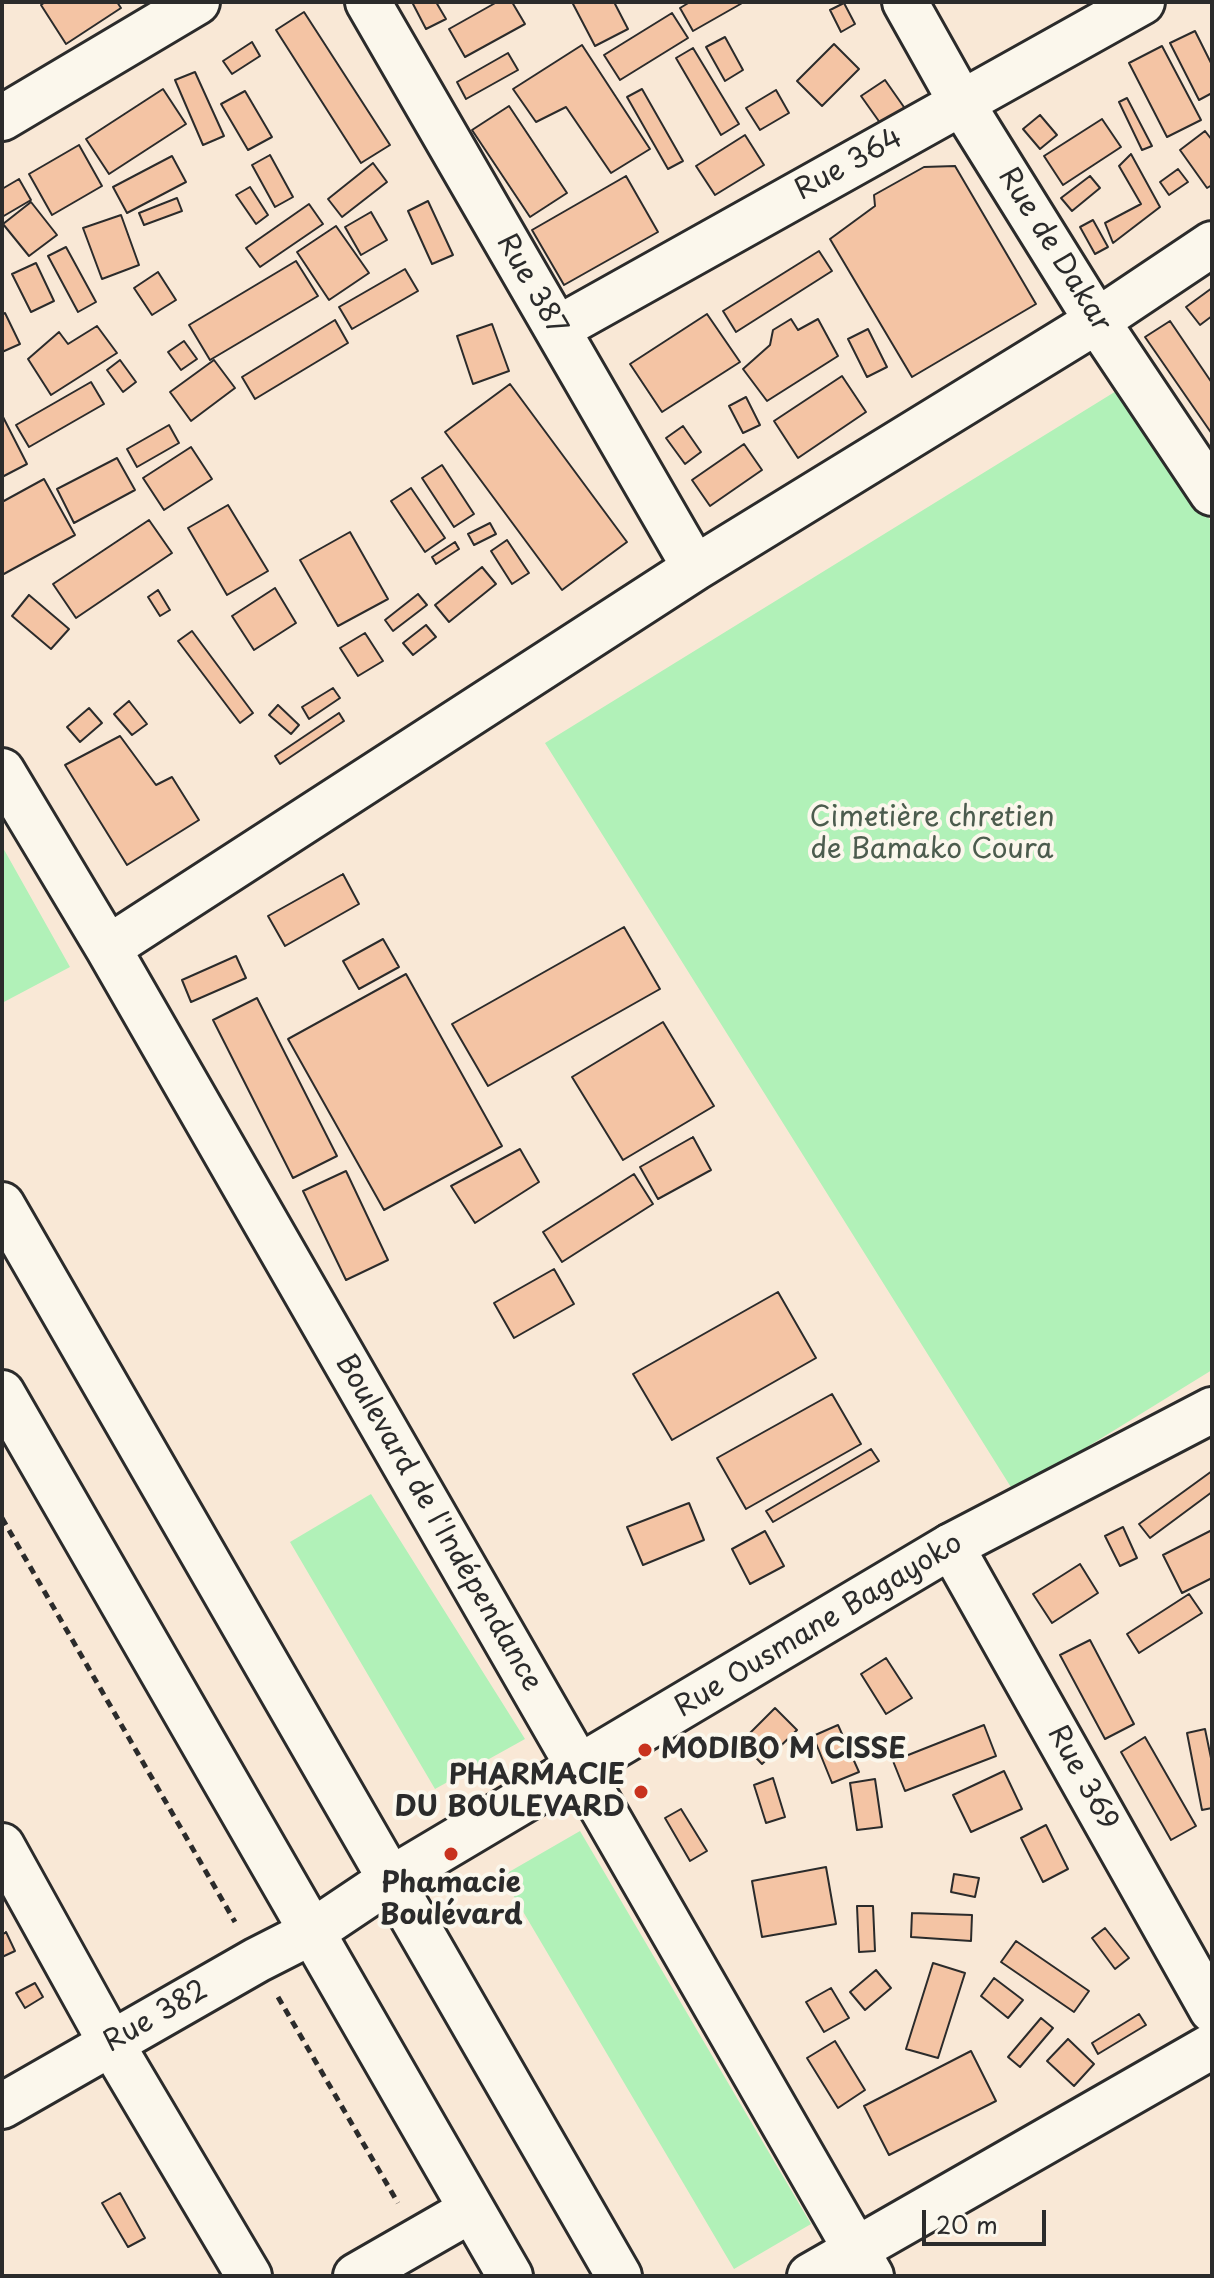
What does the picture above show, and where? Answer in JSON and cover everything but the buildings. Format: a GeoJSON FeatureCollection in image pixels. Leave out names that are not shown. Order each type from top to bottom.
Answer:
{"type":"FeatureCollection","features":[{"type":"Feature","properties":{"kind":"main road"},"geometry":{"type":"LineString","coordinates":[[2,118],[197,2]]}},
{"type":"Feature","properties":{"kind":"main road","name":"Rue 387"},"geometry":{"type":"LineString","coordinates":[[368,2],[695,568]]}},
{"type":"Feature","properties":{"kind":"main road","name":"Rue de Dakar"},"geometry":{"type":"LineString","coordinates":[[905,2],[961,102],[1097,321],[1212,493]]}},
{"type":"Feature","properties":{"kind":"main road","name":"Rue 364"},"geometry":{"type":"LineString","coordinates":[[557,329],[1142,2]]}},
{"type":"Feature","properties":{"kind":"main road"},"geometry":{"type":"LineString","coordinates":[[108,948],[695,568],[1097,321],[1212,244]]}},
{"type":"Feature","properties":{"kind":"main road","name":"Boulevard de l'Indépendance"},"geometry":{"type":"LineString","coordinates":[[2,771],[108,948],[863,2263]]}},
{"type":"Feature","properties":{"kind":"main road"},"geometry":{"type":"LineString","coordinates":[[2,1205],[619,2276]]}},
{"type":"Feature","properties":{"kind":"main road"},"geometry":{"type":"LineString","coordinates":[[6,1408],[510,2276]]}},
{"type":"Feature","properties":{"kind":"main road","name":"Rue Ousmane Bagayoko"},"geometry":{"type":"LineString","coordinates":[[312,1932],[391,1879],[951,1546],[1212,1410]]}},
{"type":"Feature","properties":{"kind":"main road","name":"Rue 369"},"geometry":{"type":"LineString","coordinates":[[951,1546],[1212,2010]]}},
{"type":"Feature","properties":{"kind":"main road"},"geometry":{"type":"LineString","coordinates":[[2,1846],[111,2043],[249,2276]]}},
{"type":"Feature","properties":{"kind":"main road","name":"Rue 382"},"geometry":{"type":"LineString","coordinates":[[2,2106],[257,1960],[312,1932]]}},
{"type":"Feature","properties":{"kind":"main road"},"geometry":{"type":"LineString","coordinates":[[810,2276],[863,2263],[1212,2046]]}},
{"type":"Feature","properties":{"kind":"main road"},"geometry":{"type":"LineString","coordinates":[[356,2276],[471,2210]]}},
{"type":"Feature","properties":{"kind":"path"},"geometry":{"type":"LineString","coordinates":[[2,1518],[419,2240]]}},
{"type":"Feature","properties":{"kind":"green space","name":"Cimetière chretien de Bamako Coura"},"geometry":{"type":"Polygon","coordinates":[[[1126,385],[1212,523],[1212,1370],[1014,1492],[545,743],[1126,385]]]}},
{"type":"Feature","properties":{"kind":"green space"},"geometry":{"type":"Polygon","coordinates":[[[2,846],[70,967],[2,1003],[2,846]]]}},
{"type":"Feature","properties":{"kind":"green space"},"geometry":{"type":"Polygon","coordinates":[[[371,1494],[525,1739],[435,1789],[290,1542],[371,1494]]]}},
{"type":"Feature","properties":{"kind":"green space"},"geometry":{"type":"Polygon","coordinates":[[[580,1831],[811,2224],[734,2269],[502,1876],[580,1831]]]}},
{"type":"Feature","properties":{"kind":"place","name":"MODIBO M CISSE"},"geometry":{"type":"Point","coordinates":[645,1750]}},
{"type":"Feature","properties":{"kind":"place","name":"PHARMACIE DU BOULEVARD"},"geometry":{"type":"Point","coordinates":[641,1792]}},
{"type":"Feature","properties":{"kind":"place","name":"Phamacie Boulévard"},"geometry":{"type":"Point","coordinates":[451,1854]}}]}
